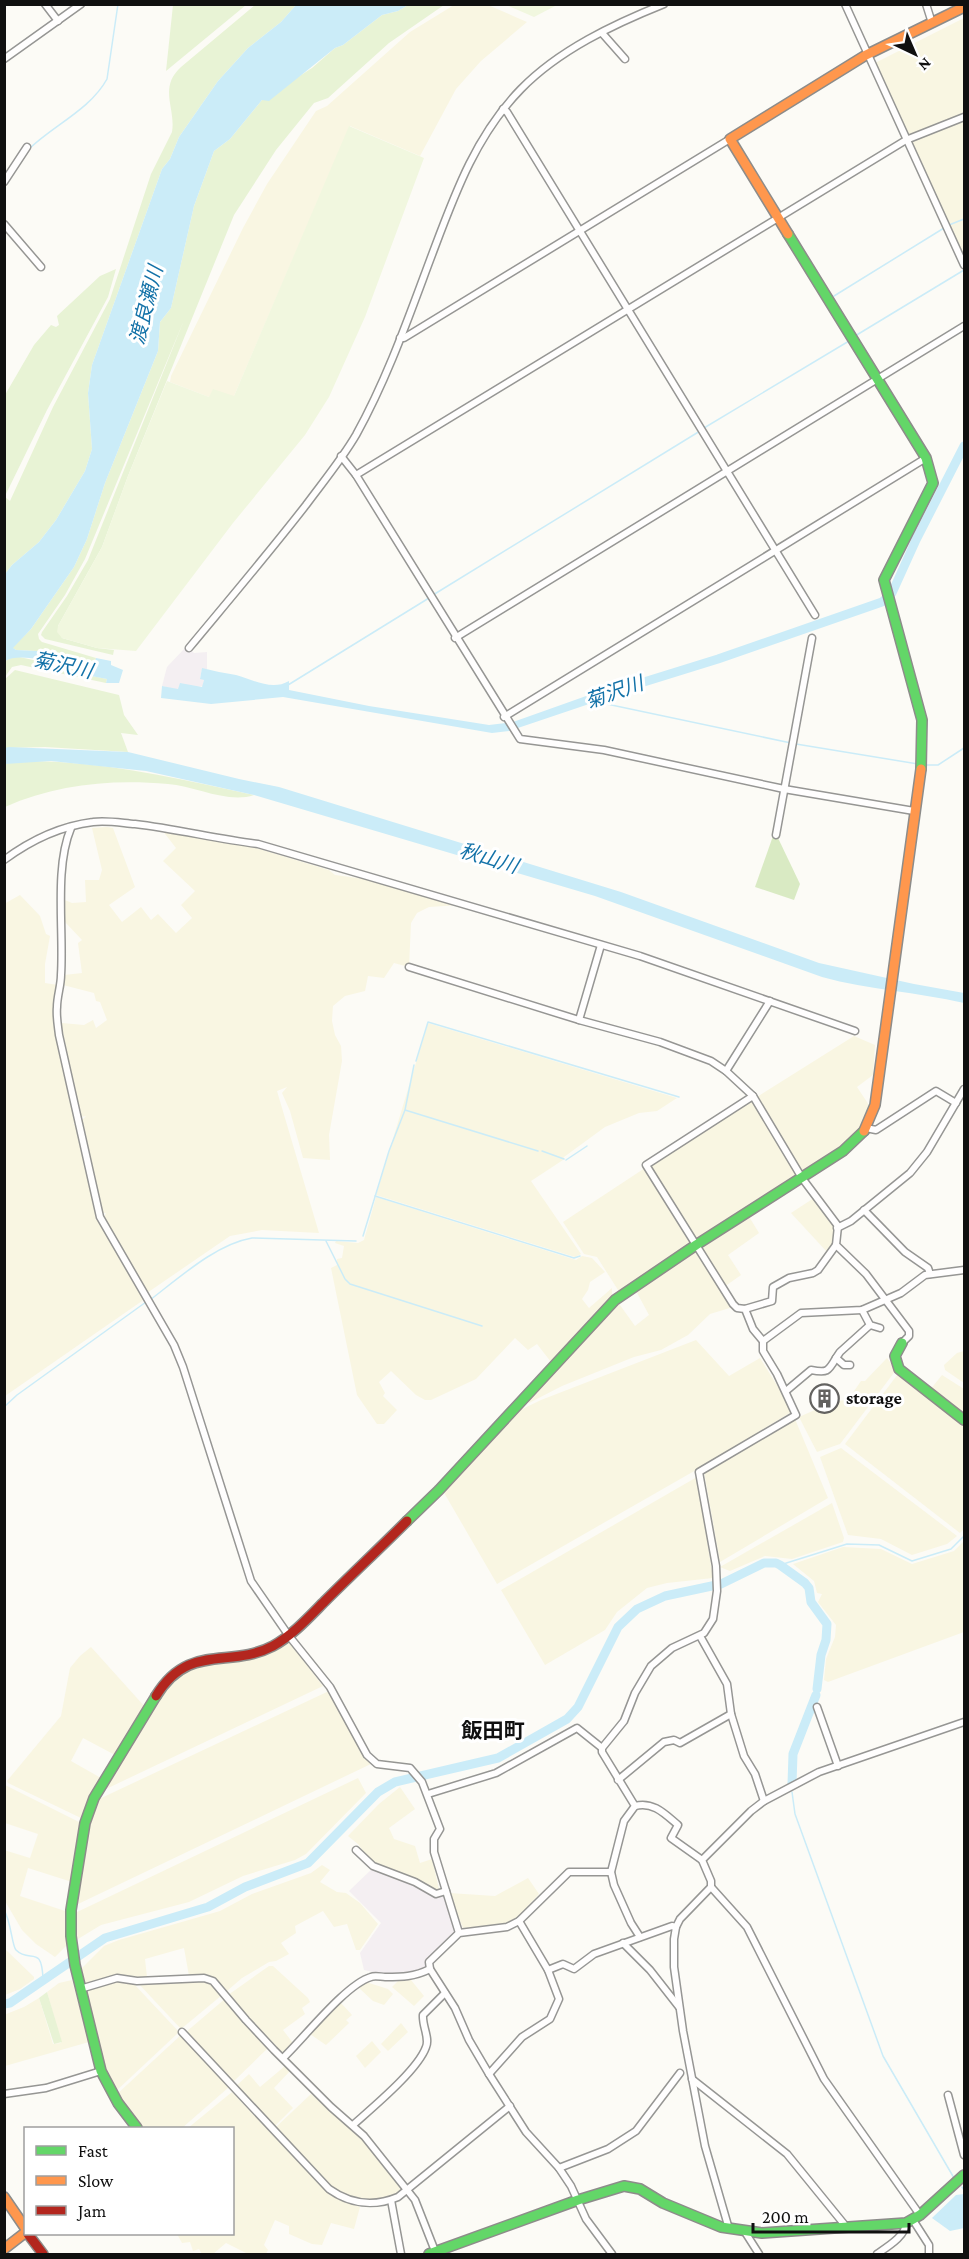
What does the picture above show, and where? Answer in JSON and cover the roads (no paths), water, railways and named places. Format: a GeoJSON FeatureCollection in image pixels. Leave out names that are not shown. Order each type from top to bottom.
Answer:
{"type":"FeatureCollection","features":[{"type":"Feature","properties":{"kind":"street"},"geometry":{"type":"LineString","coordinates":[[45,4],[58,21]]}},
{"type":"Feature","properties":{"kind":"street"},"geometry":{"type":"LineString","coordinates":[[4,59],[81,4]]}},
{"type":"Feature","properties":{"kind":"street"},"geometry":{"type":"LineString","coordinates":[[189,648],[284,534],[359,429],[400,338],[459,185],[483,137],[503,109],[541,71],[602,33],[664,4]]}},
{"type":"Feature","properties":{"kind":"street"},"geometry":{"type":"LineString","coordinates":[[845,4],[964,265]]}},
{"type":"Feature","properties":{"kind":"street"},"geometry":{"type":"LineString","coordinates":[[926,4],[932,23]]}},
{"type":"Feature","properties":{"kind":"street"},"geometry":{"type":"LineString","coordinates":[[400,338],[404,338],[867,55],[964,7]]}},
{"type":"Feature","properties":{"kind":"street"},"geometry":{"type":"LineString","coordinates":[[602,33],[625,59]]}},
{"type":"Feature","properties":{"kind":"street"},"geometry":{"type":"LineString","coordinates":[[503,109],[507,112],[814,615]]}},
{"type":"Feature","properties":{"kind":"street"},"geometry":{"type":"LineString","coordinates":[[356,475],[906,140],[964,117]]}},
{"type":"Feature","properties":{"kind":"street"},"geometry":{"type":"LineString","coordinates":[[136,2127],[118,2103],[101,2072],[80,1989],[71,1936],[71,1910],[85,1823],[94,1798],[164,1684],[193,1662],[227,1655],[255,1653],[289,1636],[439,1490],[602,1311],[696,1245],[852,1144],[866,1128],[875,1105],[922,759],[922,720],[884,580],[933,483],[926,458],[730,139]]}},
{"type":"Feature","properties":{"kind":"street"},"geometry":{"type":"LineString","coordinates":[[4,182],[27,147]]}},
{"type":"Feature","properties":{"kind":"street"},"geometry":{"type":"LineString","coordinates":[[4,224],[41,267]]}},
{"type":"Feature","properties":{"kind":"street"},"geometry":{"type":"LineString","coordinates":[[455,638],[964,326]]}},
{"type":"Feature","properties":{"kind":"street"},"geometry":{"type":"LineString","coordinates":[[341,456],[356,475],[520,740],[604,750],[784,789],[914,811]]}},
{"type":"Feature","properties":{"kind":"street"},"geometry":{"type":"LineString","coordinates":[[505,718],[926,458]]}},
{"type":"Feature","properties":{"kind":"street"},"geometry":{"type":"LineString","coordinates":[[776,835],[812,638]]}},
{"type":"Feature","properties":{"kind":"street"},"geometry":{"type":"LineString","coordinates":[[4,860],[43,836],[94,822],[169,828],[238,843],[258,844],[693,973],[855,1031]]}},
{"type":"Feature","properties":{"kind":"street"},"geometry":{"type":"LineString","coordinates":[[71,828],[65,852],[61,891],[63,922],[57,1009],[59,1035],[100,1217],[174,1345],[248,1574],[289,1636],[330,1687],[367,1755],[377,1764],[414,1770],[422,1782],[440,1829],[434,1839],[434,1852],[459,1933]]}},
{"type":"Feature","properties":{"kind":"street"},"geometry":{"type":"LineString","coordinates":[[579,1020],[601,945]]}},
{"type":"Feature","properties":{"kind":"street"},"geometry":{"type":"LineString","coordinates":[[409,967],[579,1020],[660,1042],[711,1061],[726,1071],[753,1096],[802,1178],[837,1228],[836,1245],[818,1270],[789,1278],[773,1287],[772,1301],[745,1309],[737,1308],[733,1304],[646,1165],[753,1096]]}},
{"type":"Feature","properties":{"kind":"street"},"geometry":{"type":"LineString","coordinates":[[726,1071],[770,1001]]}},
{"type":"Feature","properties":{"kind":"street"},"geometry":{"type":"LineString","coordinates":[[837,1228],[851,1221],[910,1173],[927,1152],[964,1089]]}},
{"type":"Feature","properties":{"kind":"street"},"geometry":{"type":"LineString","coordinates":[[866,1128],[876,1130],[936,1091],[956,1103]]}},
{"type":"Feature","properties":{"kind":"street"},"geometry":{"type":"LineString","coordinates":[[864,1210],[905,1252],[928,1268],[930,1274]]}},
{"type":"Feature","properties":{"kind":"street"},"geometry":{"type":"LineString","coordinates":[[836,1245],[866,1274],[909,1331],[909,1336],[895,1355],[897,1367],[964,1420]]}},
{"type":"Feature","properties":{"kind":"street"},"geometry":{"type":"LineString","coordinates":[[763,1341],[801,1313],[862,1310],[904,1291],[919,1278],[930,1274],[954,1273],[964,1270]]}},
{"type":"Feature","properties":{"kind":"street"},"geometry":{"type":"LineString","coordinates":[[602,1748],[624,1722],[635,1693],[651,1666],[672,1648],[700,1636],[713,1618],[717,1591],[716,1566],[699,1472],[796,1415],[764,1351],[763,1341],[753,1329],[745,1309]]}},
{"type":"Feature","properties":{"kind":"street"},"geometry":{"type":"LineString","coordinates":[[862,1310],[870,1325],[880,1328]]}},
{"type":"Feature","properties":{"kind":"street"},"geometry":{"type":"LineString","coordinates":[[786,1391],[811,1370],[822,1372],[830,1368],[840,1352],[870,1325]]}},
{"type":"Feature","properties":{"kind":"street"},"geometry":{"type":"LineString","coordinates":[[836,1358],[850,1365]]}},
{"type":"Feature","properties":{"kind":"street"},"geometry":{"type":"LineString","coordinates":[[700,1636],[727,1684],[731,1714],[744,1756],[755,1774],[764,1801]]}},
{"type":"Feature","properties":{"kind":"street"},"geometry":{"type":"LineString","coordinates":[[817,1707],[838,1766]]}},
{"type":"Feature","properties":{"kind":"street"},"geometry":{"type":"LineString","coordinates":[[618,1780],[664,1742],[674,1740],[680,1743],[731,1714]]}},
{"type":"Feature","properties":{"kind":"street"},"geometry":{"type":"LineString","coordinates":[[702,1860],[764,1801],[819,1772],[964,1722]]}},
{"type":"Feature","properties":{"kind":"street"},"geometry":{"type":"LineString","coordinates":[[428,1794],[496,1773],[577,1728],[602,1748],[618,1780],[635,1806]]}},
{"type":"Feature","properties":{"kind":"street"},"geometry":{"type":"LineString","coordinates":[[635,1806],[654,1806],[678,1825],[671,1838],[702,1860],[711,1881],[711,1887],[747,1927],[824,2079],[929,2245],[929,2254]]}},
{"type":"Feature","properties":{"kind":"street"},"geometry":{"type":"LineString","coordinates":[[635,1806],[624,1821],[611,1872],[614,1885],[640,1937]]}},
{"type":"Feature","properties":{"kind":"street"},"geometry":{"type":"LineString","coordinates":[[356,1850],[373,1866],[415,1882],[436,1894],[446,1891]]}},
{"type":"Feature","properties":{"kind":"street"},"geometry":{"type":"LineString","coordinates":[[611,1872],[569,1872],[519,1921],[507,1927],[459,1933],[429,1962],[429,1969],[445,1992],[489,2074],[526,2132],[571,2186],[586,2219],[612,2254]]}},
{"type":"Feature","properties":{"kind":"street"},"geometry":{"type":"LineString","coordinates":[[711,1887],[680,1919],[676,1927],[674,1967],[705,2146],[729,2229]]}},
{"type":"Feature","properties":{"kind":"street"},"geometry":{"type":"LineString","coordinates":[[489,2074],[522,2037],[550,2019],[559,1999],[548,1970],[519,1921]]}},
{"type":"Feature","properties":{"kind":"street"},"geometry":{"type":"LineString","coordinates":[[548,1970],[562,1964],[574,1969],[594,1953],[672,1926],[676,1927]]}},
{"type":"Feature","properties":{"kind":"street"},"geometry":{"type":"LineString","coordinates":[[623,1943],[650,1970],[680,2008]]}},
{"type":"Feature","properties":{"kind":"street"},"geometry":{"type":"LineString","coordinates":[[283,2058],[354,1986],[372,1976],[406,1978],[429,1969]]}},
{"type":"Feature","properties":{"kind":"street"},"geometry":{"type":"LineString","coordinates":[[80,1989],[117,1978],[137,1981],[204,1978],[213,1981],[246,2020],[283,2058],[331,2107],[364,2136],[418,2207],[432,2253],[578,2200],[624,2186],[632,2187],[663,2203],[729,2229],[745,2232],[843,2228],[913,2219]]}},
{"type":"Feature","properties":{"kind":"street"},"geometry":{"type":"LineString","coordinates":[[353,2125],[392,2090],[419,2059],[427,2046],[422,2022],[423,2015],[445,1992]]}},
{"type":"Feature","properties":{"kind":"street"},"geometry":{"type":"LineString","coordinates":[[182,2032],[329,2189],[342,2198],[357,2202],[376,2203],[391,2200],[406,2191],[510,2106]]}},
{"type":"Feature","properties":{"kind":"street"},"geometry":{"type":"LineString","coordinates":[[4,2094],[46,2088],[101,2072]]}},
{"type":"Feature","properties":{"kind":"street"},"geometry":{"type":"LineString","coordinates":[[558,2168],[608,2149],[636,2131],[680,2073]]}},
{"type":"Feature","properties":{"kind":"street"},"geometry":{"type":"LineString","coordinates":[[692,2079],[787,2154],[829,2203],[844,2224],[843,2228]]}},
{"type":"Feature","properties":{"kind":"street"},"geometry":{"type":"LineString","coordinates":[[948,2095],[964,2155]]}},
{"type":"Feature","properties":{"kind":"street"},"geometry":{"type":"LineString","coordinates":[[877,2254],[964,2175]]}},
{"type":"Feature","properties":{"kind":"street"},"geometry":{"type":"LineString","coordinates":[[4,2197],[24,2229]]}},
{"type":"Feature","properties":{"kind":"street"},"geometry":{"type":"LineString","coordinates":[[391,2200],[400,2254]]}},
{"type":"Feature","properties":{"kind":"street"},"geometry":{"type":"LineString","coordinates":[[745,2232],[759,2254]]}},
{"type":"Feature","properties":{"kind":"street"},"geometry":{"type":"LineString","coordinates":[[4,2250],[24,2234]]}},
{"type":"Feature","properties":{"kind":"street"},"geometry":{"type":"LineString","coordinates":[[28,2235],[43,2254]]}},
{"type":"Feature","properties":{"kind":"water","name":"渡良瀬川"},"geometry":{"type":"Polygon","coordinates":[[[296,5],[408,5],[398,11],[382,15],[343,45],[335,48],[269,101],[262,100],[230,139],[214,151],[194,206],[171,308],[160,322],[158,351],[105,483],[87,539],[74,567],[31,629],[13,648],[37,651],[93,668],[96,658],[111,661],[111,665],[123,670],[119,683],[106,683],[107,679],[91,676],[92,673],[47,661],[13,658],[5,661],[5,574],[39,542],[56,520],[85,471],[92,449],[88,393],[92,365],[162,169],[170,159],[179,137],[218,81],[248,48],[281,22],[296,5]]]}},
{"type":"Feature","properties":{"kind":"water"},"geometry":{"type":"Polygon","coordinates":[[[202,668],[270,685],[289,681],[289,690],[369,706],[489,725],[513,722],[589,695],[643,682],[601,696],[598,698],[602,703],[592,703],[509,731],[492,733],[283,697],[211,704],[161,698],[162,686],[178,689],[180,683],[202,687],[204,680],[200,679],[202,668]]]}},
{"type":"Feature","properties":{"kind":"water","name":"秋山川"},"geometry":{"type":"Polygon","coordinates":[[[5,748],[128,752],[279,787],[621,892],[819,963],[964,993],[964,1003],[822,977],[595,896],[254,795],[146,771],[51,761],[5,764],[5,748]]]}},
{"type":"Feature","properties":{"kind":"water"},"geometry":{"type":"Polygon","coordinates":[[[964,2194],[964,2228],[950,2231],[932,2218],[956,2195],[964,2194]]]}},
{"type":"Feature","properties":{"kind":"waterway"},"geometry":{"type":"LineString","coordinates":[[28,150],[81,109],[100,90],[107,79],[118,4]]}},
{"type":"Feature","properties":{"kind":"waterway"},"geometry":{"type":"LineString","coordinates":[[4,187],[16,169]]}},
{"type":"Feature","properties":{"kind":"waterway"},"geometry":{"type":"LineString","coordinates":[[949,225],[964,219]]}},
{"type":"Feature","properties":{"kind":"waterway"},"geometry":{"type":"LineString","coordinates":[[834,296],[944,228]]}},
{"type":"Feature","properties":{"kind":"waterway"},"geometry":{"type":"LineString","coordinates":[[855,336],[964,270]]}},
{"type":"Feature","properties":{"kind":"waterway"},"geometry":{"type":"LineString","coordinates":[[704,428],[849,341]]}},
{"type":"Feature","properties":{"kind":"waterway"},"geometry":{"type":"LineString","coordinates":[[433,595],[700,431]]}},
{"type":"Feature","properties":{"kind":"waterway","name":"菊沢川"},"geometry":{"type":"LineString","coordinates":[[631,686],[718,659],[882,602],[892,593],[964,446]]}},
{"type":"Feature","properties":{"kind":"waterway"},"geometry":{"type":"LineString","coordinates":[[288,685],[429,598]]}},
{"type":"Feature","properties":{"kind":"waterway"},"geometry":{"type":"LineString","coordinates":[[602,703],[791,743]]}},
{"type":"Feature","properties":{"kind":"waterway"},"geometry":{"type":"LineString","coordinates":[[796,744],[918,764]]}},
{"type":"Feature","properties":{"kind":"waterway"},"geometry":{"type":"LineString","coordinates":[[926,765],[938,765],[964,748]]}},
{"type":"Feature","properties":{"kind":"waterway"},"geometry":{"type":"LineString","coordinates":[[416,1061],[428,1022],[679,1097]]}},
{"type":"Feature","properties":{"kind":"waterway"},"geometry":{"type":"LineString","coordinates":[[363,1236],[389,1151],[405,1110],[414,1065]]}},
{"type":"Feature","properties":{"kind":"waterway"},"geometry":{"type":"LineString","coordinates":[[405,1110],[538,1151]]}},
{"type":"Feature","properties":{"kind":"waterway"},"geometry":{"type":"LineString","coordinates":[[566,1160],[587,1146]]}},
{"type":"Feature","properties":{"kind":"waterway"},"geometry":{"type":"LineString","coordinates":[[542,1151],[564,1159]]}},
{"type":"Feature","properties":{"kind":"waterway"},"geometry":{"type":"LineString","coordinates":[[375,1196],[574,1258],[580,1256]]}},
{"type":"Feature","properties":{"kind":"waterway"},"geometry":{"type":"LineString","coordinates":[[150,1300],[198,1263],[238,1241],[252,1238],[356,1241]]}},
{"type":"Feature","properties":{"kind":"waterway"},"geometry":{"type":"LineString","coordinates":[[326,1241],[345,1279],[350,1284],[482,1326]]}},
{"type":"Feature","properties":{"kind":"waterway"},"geometry":{"type":"LineString","coordinates":[[4,1407],[17,1395],[146,1302]]}},
{"type":"Feature","properties":{"kind":"waterway"},"geometry":{"type":"LineString","coordinates":[[780,1565],[847,1544],[879,1545],[912,1561],[951,1549],[964,1536]]}},
{"type":"Feature","properties":{"kind":"waterway"},"geometry":{"type":"LineString","coordinates":[[4,2004],[10,2003],[105,1938],[208,1907],[245,1887],[308,1863],[378,1792],[395,1782],[498,1758],[567,1719],[578,1707],[618,1627],[637,1609],[665,1596],[721,1584],[764,1563],[780,1565],[809,1588],[811,1602],[827,1624],[817,1689]]}},
{"type":"Feature","properties":{"kind":"waterway"},"geometry":{"type":"LineString","coordinates":[[792,1784],[793,1754],[816,1695]]}},
{"type":"Feature","properties":{"kind":"waterway"},"geometry":{"type":"LineString","coordinates":[[792,1792],[795,1814],[883,2056],[954,2178]]}},
{"type":"Feature","properties":{"kind":"waterway"},"geometry":{"type":"LineString","coordinates":[[4,1910],[16,1950],[21,1954],[38,1958],[43,1980]]}},
{"type":"Feature","properties":{"kind":"place","name":"storage"},"geometry":{"type":"Point","coordinates":[825,1398]}},
{"type":"Feature","properties":{"kind":"district","name":"飯田町"},"geometry":{"type":"Point","coordinates":[493,1731]}}]}
